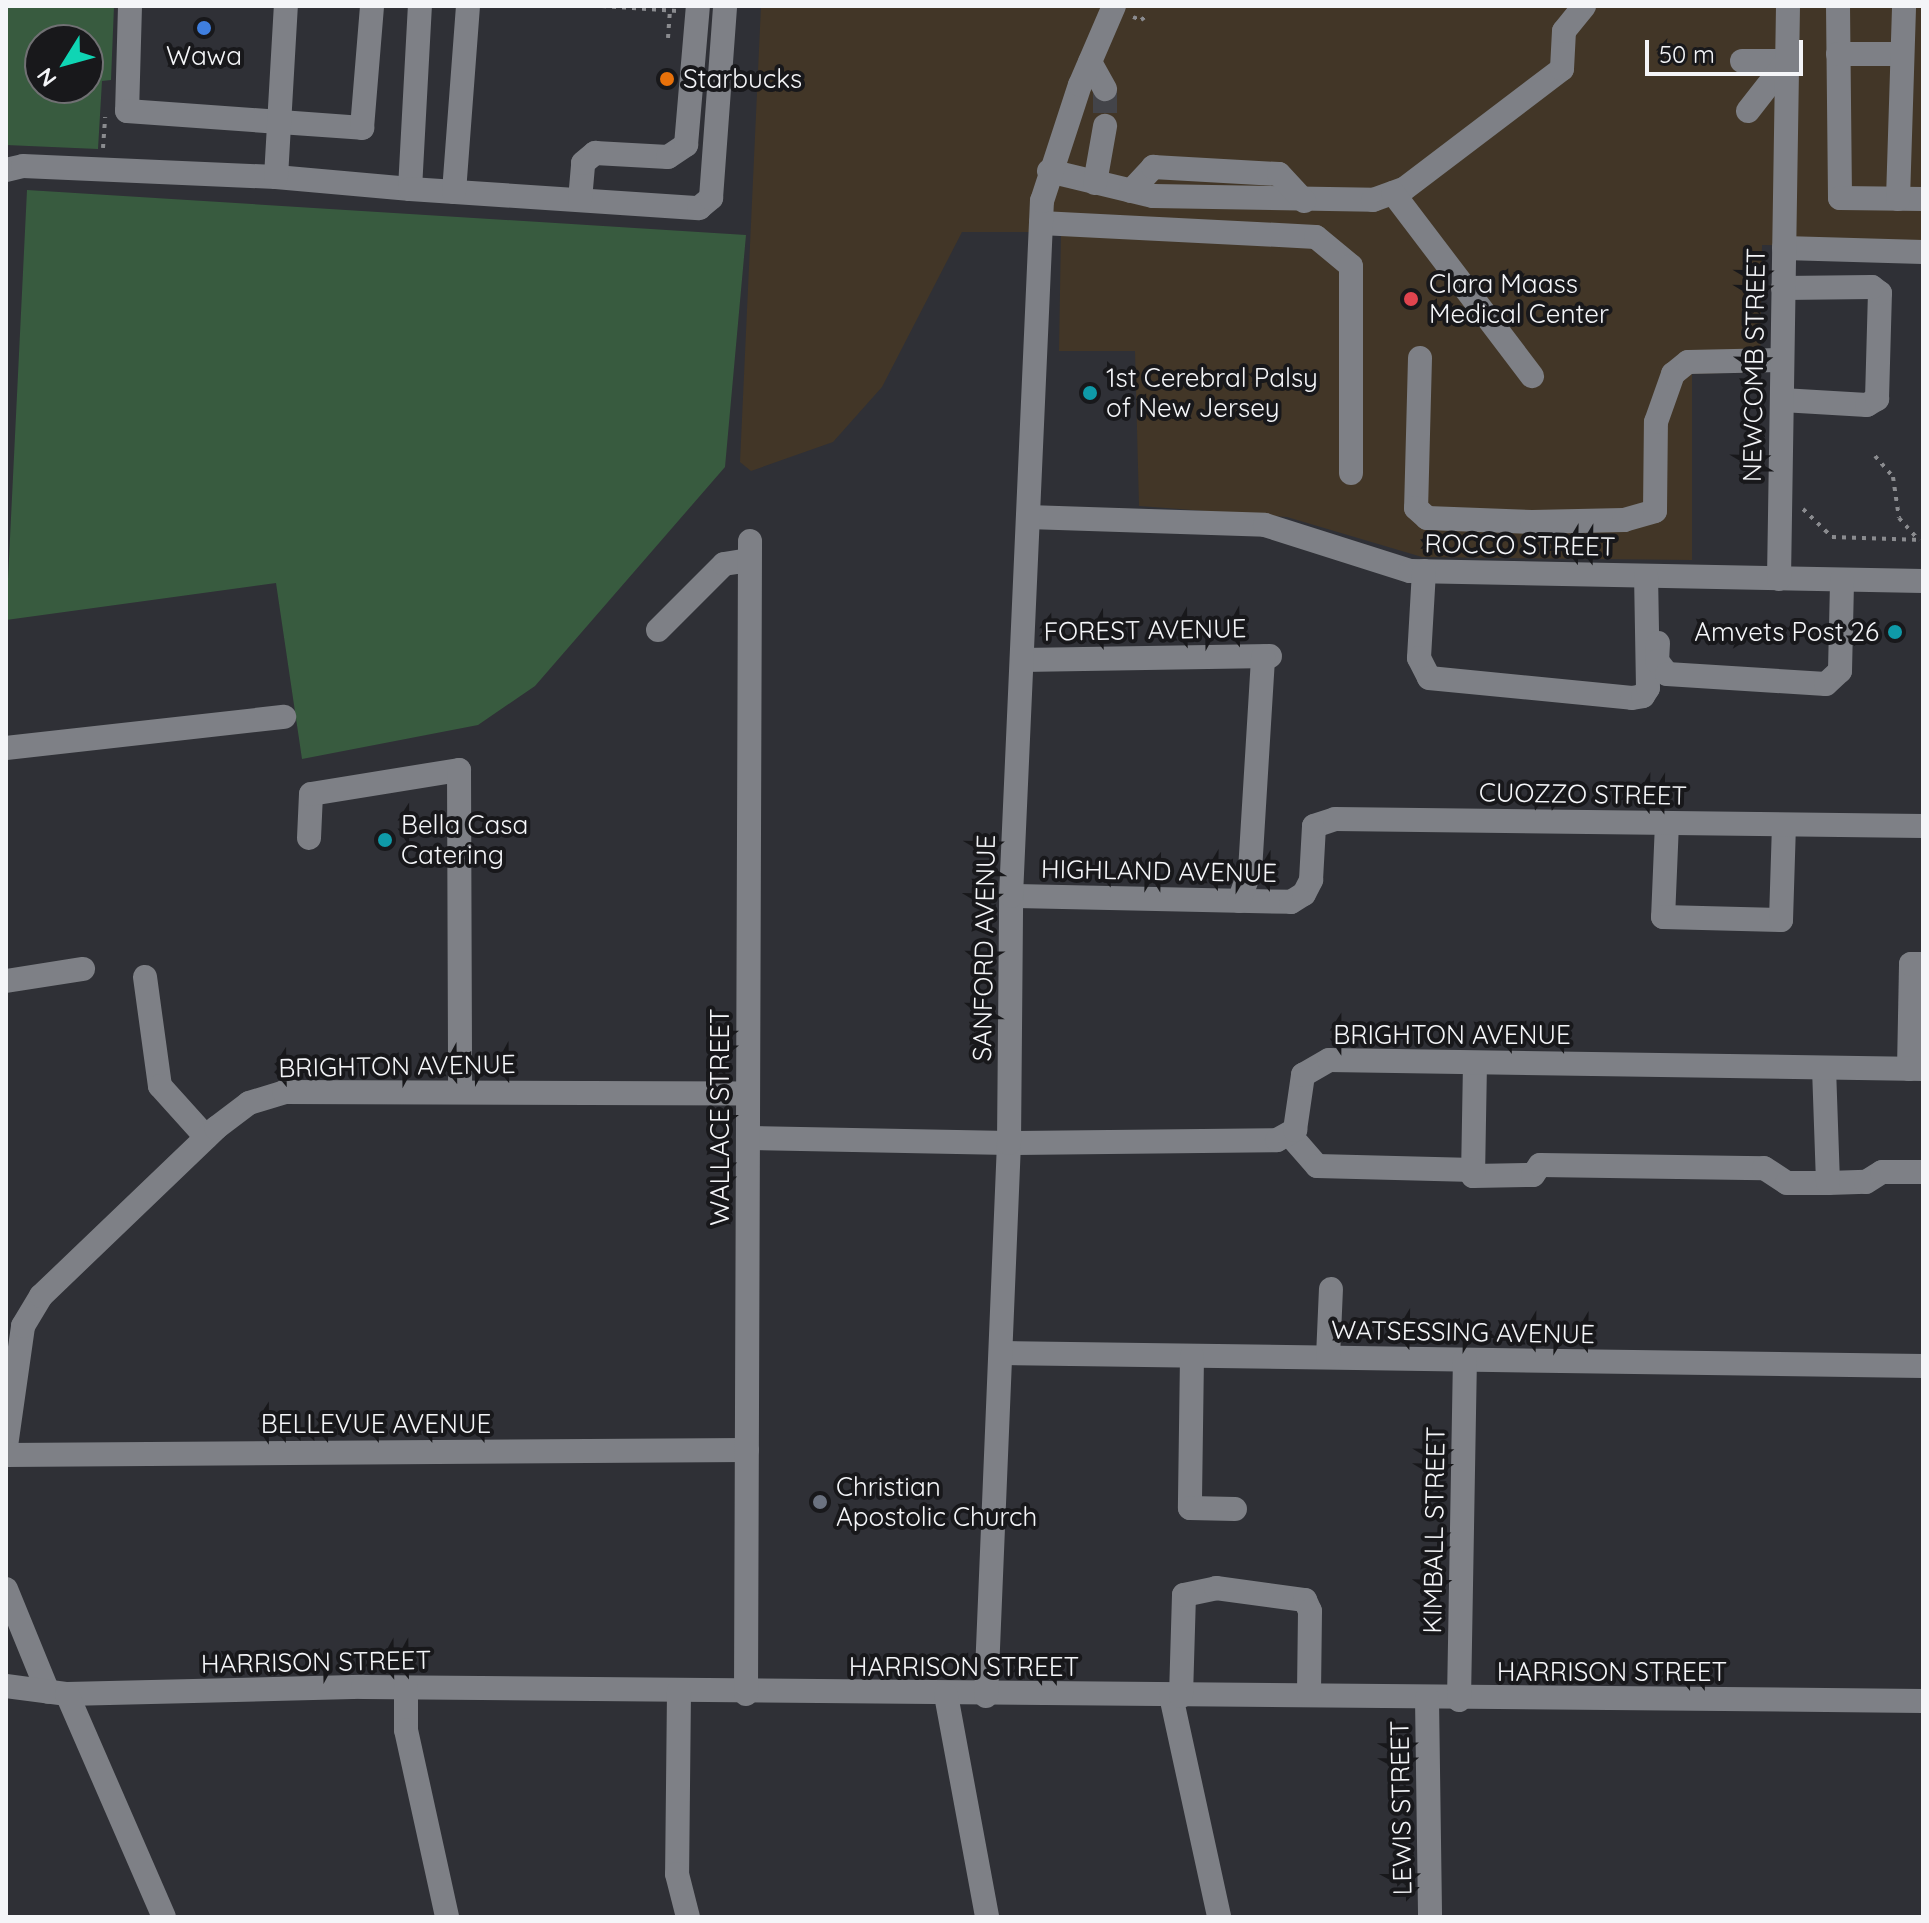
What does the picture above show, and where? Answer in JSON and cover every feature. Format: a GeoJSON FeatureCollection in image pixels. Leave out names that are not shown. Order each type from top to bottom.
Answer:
{"type":"FeatureCollection","features":[{"type":"Feature","properties":{"kind":"street"},"geometry":{"type":"LineString","coordinates":[[130,6],[127,111],[362,128],[372,6]]}},
{"type":"Feature","properties":{"kind":"street"},"geometry":{"type":"LineString","coordinates":[[276,177],[286,6]]}},
{"type":"Feature","properties":{"kind":"street"},"geometry":{"type":"LineString","coordinates":[[410,189],[420,6]]}},
{"type":"Feature","properties":{"kind":"street"},"geometry":{"type":"LineString","coordinates":[[454,192],[468,6]]}},
{"type":"Feature","properties":{"kind":"street"},"geometry":{"type":"LineString","coordinates":[[6,170],[23,166],[276,177],[699,208],[711,198],[725,6]]}},
{"type":"Feature","properties":{"kind":"street"},"geometry":{"type":"LineString","coordinates":[[1049,171],[1131,191],[1304,201],[1373,200],[1393,193],[1562,69],[1564,31],[1584,6]]}},
{"type":"Feature","properties":{"kind":"street","name":"NEWCOMB STREET"},"geometry":{"type":"LineString","coordinates":[[1779,579],[1788,6]]}},
{"type":"Feature","properties":{"kind":"street"},"geometry":{"type":"LineString","coordinates":[[1838,6],[1840,198],[1923,199]]}},
{"type":"Feature","properties":{"kind":"street"},"geometry":{"type":"LineString","coordinates":[[1898,199],[1904,6]]}},
{"type":"Feature","properties":{"kind":"street"},"geometry":{"type":"LineString","coordinates":[[580,200],[583,163],[595,153],[668,157],[686,145],[693,9]]}},
{"type":"Feature","properties":{"kind":"street","name":"SANFORD AVENUE"},"geometry":{"type":"LineString","coordinates":[[986,1696],[1009,1143],[1011,896],[1042,212],[1049,171],[1090,62],[1120,10]]}},
{"type":"Feature","properties":{"kind":"street"},"geometry":{"type":"LineString","coordinates":[[1838,54],[1902,54]]}},
{"type":"Feature","properties":{"kind":"street"},"geometry":{"type":"LineString","coordinates":[[1742,61],[1787,61]]}},
{"type":"Feature","properties":{"kind":"street"},"geometry":{"type":"LineString","coordinates":[[1748,111],[1787,61]]}},
{"type":"Feature","properties":{"kind":"street"},"geometry":{"type":"LineString","coordinates":[[1090,62],[1105,89]]}},
{"type":"Feature","properties":{"kind":"street"},"geometry":{"type":"LineString","coordinates":[[1095,183],[1105,126]]}},
{"type":"Feature","properties":{"kind":"street"},"geometry":{"type":"LineString","coordinates":[[1393,193],[1524,366]]}},
{"type":"Feature","properties":{"kind":"street"},"geometry":{"type":"LineString","coordinates":[[1042,212],[1316,237],[1351,266],[1351,473]]}},
{"type":"Feature","properties":{"kind":"street"},"geometry":{"type":"LineString","coordinates":[[1784,248],[1923,252]]}},
{"type":"Feature","properties":{"kind":"street"},"geometry":{"type":"LineString","coordinates":[[1782,400],[1867,405],[1877,399],[1880,293],[1872,287],[1783,288]]}},
{"type":"Feature","properties":{"kind":"street"},"geometry":{"type":"LineString","coordinates":[[1420,358],[1416,508],[1427,518],[1532,522],[1624,520],[1655,511],[1656,422],[1673,374],[1688,362],[1782,360]]}},
{"type":"Feature","properties":{"kind":"street","name":"ROCCO STREET"},"geometry":{"type":"LineString","coordinates":[[1028,517],[1265,525],[1424,571],[1923,581]]}},
{"type":"Feature","properties":{"kind":"street","name":"WALLACE STREET"},"geometry":{"type":"LineString","coordinates":[[658,630],[724,564],[750,550],[746,1694]]}},
{"type":"Feature","properties":{"kind":"street"},"geometry":{"type":"LineString","coordinates":[[1424,571],[1419,658],[1429,678],[1632,698],[1643,696],[1648,688],[1654,576]]}},
{"type":"Feature","properties":{"kind":"street"},"geometry":{"type":"LineString","coordinates":[[1654,576],[1657,661],[1667,674],[1826,684],[1840,671],[1842,580]]}},
{"type":"Feature","properties":{"kind":"street","name":"FOREST AVENUE"},"geometry":{"type":"LineString","coordinates":[[1022,660],[1266,656],[1250,871],[1239,901]]}},
{"type":"Feature","properties":{"kind":"street"},"geometry":{"type":"LineString","coordinates":[[6,748],[284,717]]}},
{"type":"Feature","properties":{"kind":"street"},"geometry":{"type":"LineString","coordinates":[[309,838],[311,794],[459,770],[460,1091]]}},
{"type":"Feature","properties":{"kind":"street","name":"CUOZZO STREET"},"geometry":{"type":"LineString","coordinates":[[1304,894],[1311,880],[1314,826],[1323,821],[1923,826]]}},
{"type":"Feature","properties":{"kind":"street"},"geometry":{"type":"LineString","coordinates":[[1667,823],[1663,917],[1781,920],[1784,825]]}},
{"type":"Feature","properties":{"kind":"street","name":"HIGHLAND AVENUE"},"geometry":{"type":"LineString","coordinates":[[1011,896],[1291,902],[1304,894]]}},
{"type":"Feature","properties":{"kind":"street"},"geometry":{"type":"LineString","coordinates":[[6,981],[83,969]]}},
{"type":"Feature","properties":{"kind":"street"},"geometry":{"type":"LineString","coordinates":[[1916,1069],[1917,972]]}},
{"type":"Feature","properties":{"kind":"street"},"geometry":{"type":"LineString","coordinates":[[145,977],[160,1086],[206,1137]]}},
{"type":"Feature","properties":{"kind":"street"},"geometry":{"type":"LineString","coordinates":[[1475,1063],[1473,1176],[1533,1175],[1540,1165],[1764,1168],[1787,1183],[1866,1182],[1882,1172],[1923,1172]]}},
{"type":"Feature","properties":{"kind":"street","name":"BRIGHTON AVENUE"},"geometry":{"type":"LineString","coordinates":[[1290,1135],[1295,1130],[1303,1075],[1316,1064],[1916,1069]]}},
{"type":"Feature","properties":{"kind":"street"},"geometry":{"type":"LineString","coordinates":[[1824,1068],[1828,1183]]}},
{"type":"Feature","properties":{"kind":"street","name":"BRIGHTON AVENUE"},"geometry":{"type":"LineString","coordinates":[[6,1446],[23,1326],[41,1296],[206,1137],[249,1103],[284,1092],[748,1094]]}},
{"type":"Feature","properties":{"kind":"street"},"geometry":{"type":"LineString","coordinates":[[748,1138],[1009,1143],[1277,1140],[1290,1135],[1317,1166],[1474,1170]]}},
{"type":"Feature","properties":{"kind":"street"},"geometry":{"type":"LineString","coordinates":[[1328,1357],[1331,1289]]}},
{"type":"Feature","properties":{"kind":"street","name":"WATSESSING AVENUE"},"geometry":{"type":"LineString","coordinates":[[1002,1353],[1923,1366]]}},
{"type":"Feature","properties":{"kind":"street"},"geometry":{"type":"LineString","coordinates":[[1192,1356],[1190,1508],[1235,1509]]}},
{"type":"Feature","properties":{"kind":"street","name":"KIMBALL STREET"},"geometry":{"type":"LineString","coordinates":[[1459,1700],[1465,1360]]}},
{"type":"Feature","properties":{"kind":"street","name":"BELLEVUE AVENUE"},"geometry":{"type":"LineString","coordinates":[[6,1455],[747,1450]]}},
{"type":"Feature","properties":{"kind":"street"},"geometry":{"type":"LineString","coordinates":[[1219,1917],[1176,1696],[1184,1595],[1216,1588],[1305,1600],[1310,1611],[1309,1695]]}},
{"type":"Feature","properties":{"kind":"street"},"geometry":{"type":"LineString","coordinates":[[6,1589],[164,1917]]}},
{"type":"Feature","properties":{"kind":"street","name":"HARRISON STREET"},"geometry":{"type":"LineString","coordinates":[[6,1686],[58,1693],[406,1688],[746,1694],[1923,1701]]}},
{"type":"Feature","properties":{"kind":"street"},"geometry":{"type":"LineString","coordinates":[[406,1688],[406,1730],[447,1917]]}},
{"type":"Feature","properties":{"kind":"street"},"geometry":{"type":"LineString","coordinates":[[679,1691],[677,1874],[688,1917]]}},
{"type":"Feature","properties":{"kind":"street"},"geometry":{"type":"LineString","coordinates":[[946,1695],[987,1917]]}},
{"type":"Feature","properties":{"kind":"street","name":"LEWIS STREET"},"geometry":{"type":"LineString","coordinates":[[1427,1698],[1430,1917]]}},
{"type":"Feature","properties":{"kind":"path"},"geometry":{"type":"LineString","coordinates":[[602,6],[670,11],[693,9]]}},
{"type":"Feature","properties":{"kind":"path"},"geometry":{"type":"LineString","coordinates":[[1120,10],[1141,20],[1148,15]]}},
{"type":"Feature","properties":{"kind":"path"},"geometry":{"type":"LineString","coordinates":[[668,38],[670,11]]}},
{"type":"Feature","properties":{"kind":"path"},"geometry":{"type":"LineString","coordinates":[[1875,456],[1893,477],[1899,518],[1921,540]]}},
{"type":"Feature","properties":{"kind":"path"},"geometry":{"type":"LineString","coordinates":[[1799,504],[1832,537],[1921,540]]}},
{"type":"Feature","properties":{"kind":"shaded area","name":"Clara Maass Medical Center"},"geometry":{"type":"Polygon","coordinates":[[[761,6],[1923,6],[1923,247],[1762,245],[1760,372],[1692,374],[1692,560],[1422,557],[1287,517],[1139,506],[1135,351],[1059,351],[1061,232],[962,232],[882,387],[833,442],[751,471],[740,462],[761,6]]]}},
{"type":"Feature","properties":{"kind":"green space"},"geometry":{"type":"Polygon","coordinates":[[[6,6],[114,6],[111,80],[104,81],[104,24],[24,24],[24,104],[101,104],[98,149],[6,145],[6,6]]]}},
{"type":"Feature","properties":{"kind":"green space"},"geometry":{"type":"Polygon","coordinates":[[[27,190],[746,235],[725,467],[535,686],[478,725],[302,759],[276,583],[6,620],[27,190]]]}},
{"type":"Feature","properties":{"kind":"tunnel"},"geometry":{"type":"LineString","coordinates":[[1105,89],[1105,126]]}},
{"type":"Feature","properties":{"kind":"place","name":"Wawa"},"geometry":{"type":"Point","coordinates":[204,28]}},
{"type":"Feature","properties":{"kind":"place","name":"Starbucks"},"geometry":{"type":"Point","coordinates":[667,79]}},
{"type":"Feature","properties":{"kind":"place","name":"Clara Maass Medical Center"},"geometry":{"type":"Point","coordinates":[1411,299]}},
{"type":"Feature","properties":{"kind":"place","name":"1st Cerebral Palsy of New Jersey"},"geometry":{"type":"Point","coordinates":[1090,393]}},
{"type":"Feature","properties":{"kind":"place","name":"Amvets Post 26"},"geometry":{"type":"Point","coordinates":[1895,632]}},
{"type":"Feature","properties":{"kind":"place","name":"Bella Casa Catering"},"geometry":{"type":"Point","coordinates":[385,840]}},
{"type":"Feature","properties":{"kind":"place","name":"Christian Apostolic Church"},"geometry":{"type":"Point","coordinates":[820,1502]}}]}
